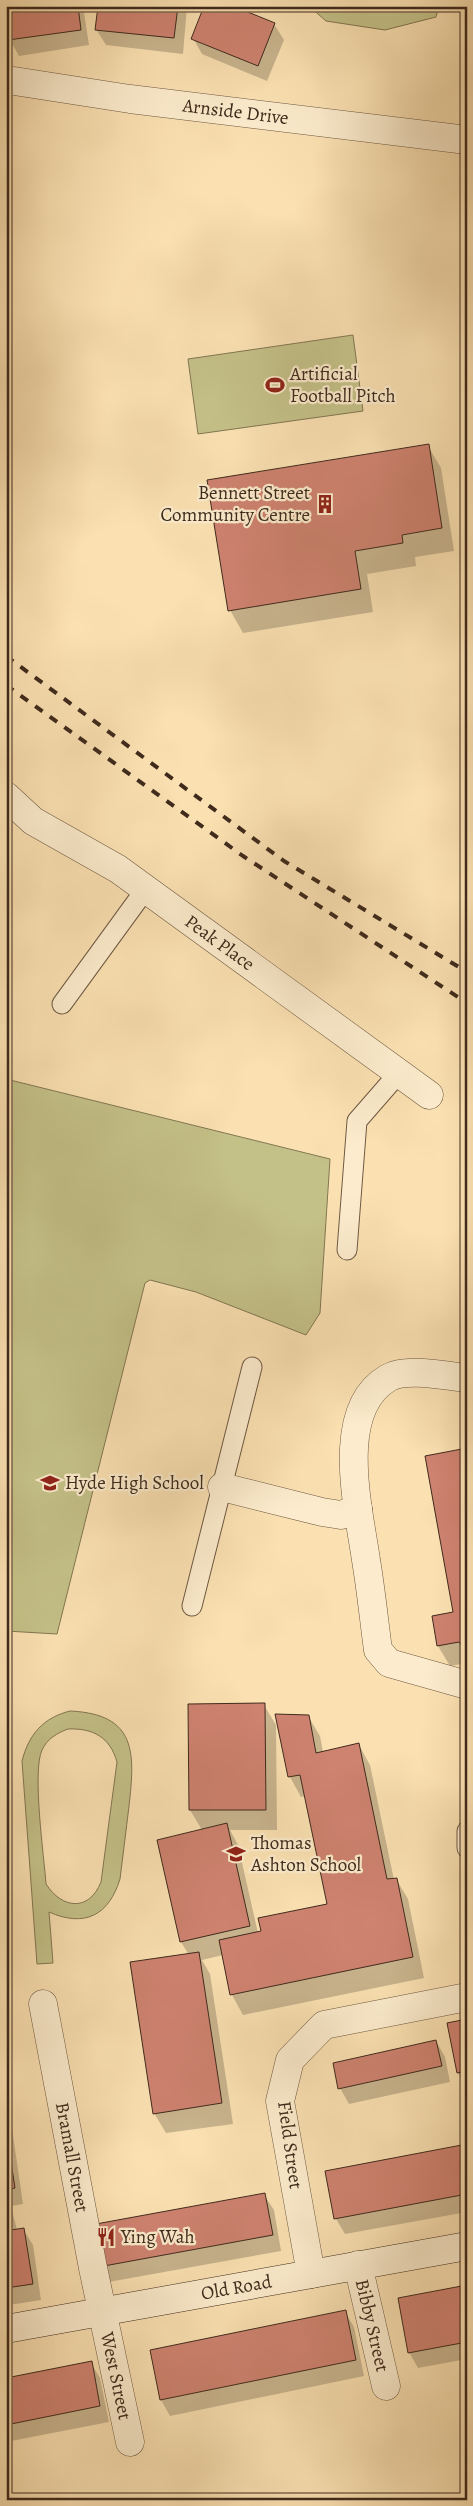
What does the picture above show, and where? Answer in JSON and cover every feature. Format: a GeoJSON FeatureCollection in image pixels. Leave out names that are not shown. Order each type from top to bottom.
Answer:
{"type":"FeatureCollection","features":[{"type":"Feature","properties":{"kind":"street","name":"Arnside Drive"},"geometry":{"type":"LineString","coordinates":[[6,84],[14,81],[130,99],[467,140]]}},
{"type":"Feature","properties":{"kind":"street","name":"Peak Place"},"geometry":{"type":"LineString","coordinates":[[6,796],[33,821],[118,869],[429,1096]]}},
{"type":"Feature","properties":{"kind":"street"},"geometry":{"type":"LineString","coordinates":[[467,1378],[406,1373],[389,1377],[369,1396],[360,1416],[353,1459],[358,1510],[378,1650],[389,1663],[467,1685]]}},
{"type":"Feature","properties":{"kind":"street"},"geometry":{"type":"LineString","coordinates":[[222,1487],[322,1512],[341,1514],[358,1510]]}},
{"type":"Feature","properties":{"kind":"street","name":"Field Street"},"geometry":{"type":"LineString","coordinates":[[311,2274],[280,2101],[290,2060],[324,2025],[467,1997]]}},
{"type":"Feature","properties":{"kind":"street","name":"Bramall Street"},"geometry":{"type":"LineString","coordinates":[[42,2004],[103,2311]]}},
{"type":"Feature","properties":{"kind":"street","name":"Old Road"},"geometry":{"type":"LineString","coordinates":[[6,2329],[467,2246]]}},
{"type":"Feature","properties":{"kind":"street","name":"Bibby Street"},"geometry":{"type":"LineString","coordinates":[[358,2265],[386,2386]]}},
{"type":"Feature","properties":{"kind":"street","name":"West Street"},"geometry":{"type":"LineString","coordinates":[[103,2311],[130,2442]]}},
{"type":"Feature","properties":{"kind":"lane"},"geometry":{"type":"LineString","coordinates":[[62,1004],[145,890]]}},
{"type":"Feature","properties":{"kind":"lane"},"geometry":{"type":"LineString","coordinates":[[347,1250],[357,1121],[398,1074]]}},
{"type":"Feature","properties":{"kind":"lane"},"geometry":{"type":"LineString","coordinates":[[192,1606],[252,1367]]}},
{"type":"Feature","properties":{"kind":"lane"},"geometry":{"type":"LineString","coordinates":[[467,1831],[467,1848]]}},
{"type":"Feature","properties":{"kind":"shaded area"},"geometry":{"type":"Polygon","coordinates":[[[309,6],[439,6],[436,17],[385,30],[326,21],[309,6]]]}},
{"type":"Feature","properties":{"kind":"shaded area","name":"Artificial Football Pitch"},"geometry":{"type":"Polygon","coordinates":[[[353,335],[363,411],[198,434],[188,359],[353,335]]]}},
{"type":"Feature","properties":{"kind":"shaded area","name":"Hyde High School"},"geometry":{"type":"Polygon","coordinates":[[[6,1079],[330,1159],[320,1313],[306,1335],[196,1292],[150,1280],[145,1283],[57,1634],[6,1631],[6,1079]]]}},
{"type":"Feature","properties":{"kind":"shaded area"},"geometry":{"type":"Polygon","coordinates":[[[70,1711],[92,1714],[108,1720],[120,1728],[127,1740],[131,1753],[131,1787],[120,1879],[115,1891],[109,1902],[94,1915],[74,1919],[49,1912],[53,1963],[37,1964],[22,1761],[33,1735],[45,1723],[60,1714],[70,1711]],[[68,1729],[53,1737],[47,1743],[42,1750],[39,1761],[38,1776],[46,1884],[60,1898],[75,1904],[90,1898],[96,1892],[101,1882],[117,1762],[114,1753],[105,1740],[93,1732],[68,1729]]]}},
{"type":"Feature","properties":{"kind":"building"},"geometry":{"type":"Polygon","coordinates":[[[6,6],[78,6],[81,30],[8,40],[6,6]]]}},
{"type":"Feature","properties":{"kind":"building"},"geometry":{"type":"Polygon","coordinates":[[[98,6],[178,6],[174,38],[95,30],[98,6]]]}},
{"type":"Feature","properties":{"kind":"building"},"geometry":{"type":"Polygon","coordinates":[[[204,6],[233,6],[275,23],[258,66],[191,39],[204,6]]]}},
{"type":"Feature","properties":{"kind":"building","name":"Bennett Street Community Centre"},"geometry":{"type":"Polygon","coordinates":[[[429,444],[442,528],[402,535],[403,543],[355,551],[361,589],[228,611],[207,480],[429,444]]]}},
{"type":"Feature","properties":{"kind":"building"},"geometry":{"type":"Polygon","coordinates":[[[467,1448],[467,1651],[459,1642],[437,1646],[432,1616],[453,1612],[425,1456],[467,1448]]]}},
{"type":"Feature","properties":{"kind":"building"},"geometry":{"type":"Polygon","coordinates":[[[265,1703],[266,1810],[189,1810],[188,1704],[265,1703]]]}},
{"type":"Feature","properties":{"kind":"building"},"geometry":{"type":"Polygon","coordinates":[[[275,1714],[309,1715],[316,1753],[359,1743],[387,1879],[397,1878],[413,1957],[230,1995],[219,1940],[261,1931],[258,1918],[327,1904],[300,1775],[288,1777],[275,1714]]]}},
{"type":"Feature","properties":{"kind":"building"},"geometry":{"type":"Polygon","coordinates":[[[227,1823],[250,1926],[180,1942],[157,1840],[227,1823]]]}},
{"type":"Feature","properties":{"kind":"building"},"geometry":{"type":"Polygon","coordinates":[[[199,1952],[222,2103],[153,2114],[130,1962],[199,1952]]]}},
{"type":"Feature","properties":{"kind":"building"},"geometry":{"type":"Polygon","coordinates":[[[467,2019],[467,2071],[457,2073],[447,2023],[467,2019]]]}},
{"type":"Feature","properties":{"kind":"building"},"geometry":{"type":"Polygon","coordinates":[[[436,2040],[442,2066],[338,2089],[333,2063],[436,2040]]]}},
{"type":"Feature","properties":{"kind":"building"},"geometry":{"type":"Polygon","coordinates":[[[6,2129],[15,2188],[6,2190],[6,2129]]]}},
{"type":"Feature","properties":{"kind":"building"},"geometry":{"type":"Polygon","coordinates":[[[467,2144],[467,2194],[334,2219],[325,2171],[467,2144]]]}},
{"type":"Feature","properties":{"kind":"building"},"geometry":{"type":"Polygon","coordinates":[[[265,2193],[273,2235],[93,2268],[85,2226],[265,2193]]]}},
{"type":"Feature","properties":{"kind":"building"},"geometry":{"type":"Polygon","coordinates":[[[6,2201],[11,2230],[24,2228],[33,2284],[6,2288],[6,2201]]]}},
{"type":"Feature","properties":{"kind":"building"},"geometry":{"type":"Polygon","coordinates":[[[467,2285],[467,2342],[408,2353],[398,2298],[467,2285]]]}},
{"type":"Feature","properties":{"kind":"building"},"geometry":{"type":"Polygon","coordinates":[[[346,2310],[356,2360],[160,2400],[150,2350],[346,2310]]]}},
{"type":"Feature","properties":{"kind":"building"},"geometry":{"type":"Polygon","coordinates":[[[92,2361],[100,2406],[6,2425],[6,2378],[92,2361]]]}},
{"type":"Feature","properties":{"kind":"railway"},"geometry":{"type":"LineString","coordinates":[[6,656],[284,861],[467,972]]}},
{"type":"Feature","properties":{"kind":"railway"},"geometry":{"type":"LineString","coordinates":[[6,685],[243,856],[467,1003]]}},
{"type":"Feature","properties":{"kind":"place","name":"Artificial Football Pitch"},"geometry":{"type":"Point","coordinates":[275,385]}},
{"type":"Feature","properties":{"kind":"place","name":"Bennett Street Community Centre"},"geometry":{"type":"Point","coordinates":[325,504]}},
{"type":"Feature","properties":{"kind":"place","name":"Hyde High School"},"geometry":{"type":"Point","coordinates":[50,1483]}},
{"type":"Feature","properties":{"kind":"place","name":"Thomas Ashton School"},"geometry":{"type":"Point","coordinates":[236,1854]}},
{"type":"Feature","properties":{"kind":"place","name":"Ying Wah"},"geometry":{"type":"Point","coordinates":[106,2237]}}]}
